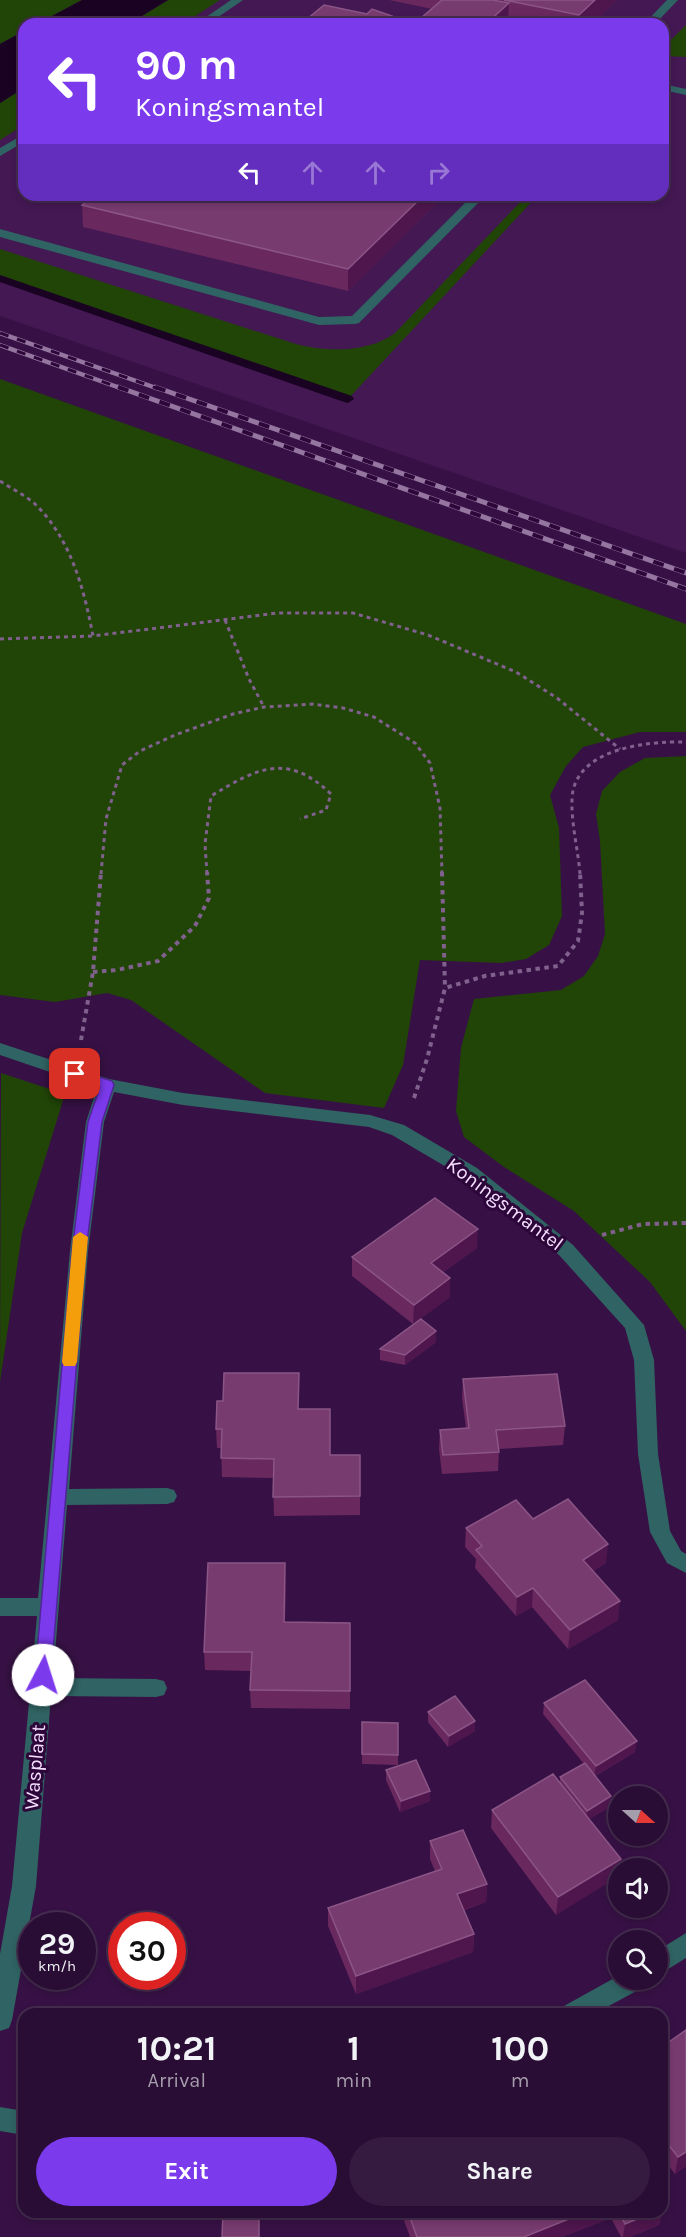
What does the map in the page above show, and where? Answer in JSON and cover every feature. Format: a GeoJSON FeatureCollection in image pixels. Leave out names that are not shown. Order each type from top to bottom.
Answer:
{"type":"FeatureCollection","features":[{"type":"Feature","properties":{"kind":"street"},"geometry":{"type":"LineString","coordinates":[[210,18],[238,0]]}},
{"type":"Feature","properties":{"kind":"street"},"geometry":{"type":"LineString","coordinates":[[655,18],[673,0]]}},
{"type":"Feature","properties":{"kind":"street"},"geometry":{"type":"LineString","coordinates":[[669,88],[686,92]]}},
{"type":"Feature","properties":{"kind":"street"},"geometry":{"type":"LineString","coordinates":[[0,153],[18,142]]}},
{"type":"Feature","properties":{"kind":"street"},"geometry":{"type":"LineString","coordinates":[[0,233],[319,321],[355,320],[474,201]]}},
{"type":"Feature","properties":{"kind":"street","name":"Koningsmantel"},"geometry":{"type":"LineString","coordinates":[[0,1049],[107,1085],[194,1100],[370,1120],[398,1130],[471,1173],[566,1250],[634,1325],[644,1360],[648,1454],[660,1532],[674,1557],[686,1564]]}},
{"type":"Feature","properties":{"kind":"street","name":"Wasplaat"},"geometry":{"type":"LineString","coordinates":[[0,2020],[24,1886],[79,1251],[95,1122],[107,1085]]}},
{"type":"Feature","properties":{"kind":"street"},"geometry":{"type":"LineString","coordinates":[[58,1497],[166,1496]]}},
{"type":"Feature","properties":{"kind":"street"},"geometry":{"type":"LineString","coordinates":[[0,1607],[49,1607]]}},
{"type":"Feature","properties":{"kind":"street"},"geometry":{"type":"LineString","coordinates":[[42,1687],[156,1688]]}},
{"type":"Feature","properties":{"kind":"street"},"geometry":{"type":"LineString","coordinates":[[668,1957],[686,1944]]}},
{"type":"Feature","properties":{"kind":"street"},"geometry":{"type":"LineString","coordinates":[[583,2008],[616,1990]]}},
{"type":"Feature","properties":{"kind":"street"},"geometry":{"type":"LineString","coordinates":[[0,2119],[18,2122]]}},
{"type":"Feature","properties":{"kind":"path"},"geometry":{"type":"LineString","coordinates":[[0,481],[38,506],[71,552],[87,603],[93,636]]}},
{"type":"Feature","properties":{"kind":"path"},"geometry":{"type":"LineString","coordinates":[[0,639],[93,636],[278,613],[353,613],[428,635],[535,682],[620,749]]}},
{"type":"Feature","properties":{"kind":"path"},"geometry":{"type":"LineString","coordinates":[[225,620],[249,679],[264,707]]}},
{"type":"Feature","properties":{"kind":"path"},"geometry":{"type":"LineString","coordinates":[[75,1074],[93,972],[106,819],[122,765],[140,751],[175,735],[233,714],[264,707],[312,704],[343,708],[374,717],[415,743],[430,763],[440,808],[445,988],[421,1078],[398,1130]]}},
{"type":"Feature","properties":{"kind":"path"},"geometry":{"type":"LineString","coordinates":[[445,988],[485,976],[558,966],[577,942],[582,927],[572,798],[576,781],[586,768],[620,749],[640,744],[686,742]]}},
{"type":"Feature","properties":{"kind":"path"},"geometry":{"type":"LineString","coordinates":[[93,972],[117,970],[158,961],[195,926],[209,898],[205,844],[211,796],[241,776],[281,767],[303,771],[322,784],[331,794],[326,810],[300,819]]}},
{"type":"Feature","properties":{"kind":"path"},"geometry":{"type":"LineString","coordinates":[[566,1250],[617,1229],[667,1221],[686,1223]]}},
{"type":"Feature","properties":{"kind":"shaded area"},"geometry":{"type":"Polygon","coordinates":[[[0,0],[686,0],[686,553],[0,316],[0,0]]]}},
{"type":"Feature","properties":{"kind":"shaded area"},"geometry":{"type":"Polygon","coordinates":[[[82,0],[168,0],[139,18],[48,18],[82,0]]]}},
{"type":"Feature","properties":{"kind":"shaded area"},"geometry":{"type":"Polygon","coordinates":[[[18,34],[18,92],[0,103],[0,44],[18,34]]]}},
{"type":"Feature","properties":{"kind":"green space"},"geometry":{"type":"Polygon","coordinates":[[[0,0],[82,0],[48,18],[18,18],[18,34],[0,44],[0,0]]]}},
{"type":"Feature","properties":{"kind":"green space"},"geometry":{"type":"Polygon","coordinates":[[[168,0],[220,0],[192,18],[139,18],[168,0]]]}},
{"type":"Feature","properties":{"kind":"green space"},"geometry":{"type":"Polygon","coordinates":[[[686,25],[686,57],[669,56],[669,42],[686,25]]]}},
{"type":"Feature","properties":{"kind":"green space"},"geometry":{"type":"Polygon","coordinates":[[[18,92],[18,129],[0,140],[0,103],[18,92]]]}},
{"type":"Feature","properties":{"kind":"green space"},"geometry":{"type":"Polygon","coordinates":[[[521,201],[532,201],[348,399],[0,278],[0,249],[308,347],[347,349],[360,347],[385,340],[395,333],[521,201]]]}},
{"type":"Feature","properties":{"kind":"green space"},"geometry":{"type":"Polygon","coordinates":[[[0,379],[686,624],[686,732],[640,732],[583,747],[566,766],[550,795],[559,828],[562,916],[549,945],[526,959],[501,963],[420,960],[403,1065],[384,1108],[265,1093],[131,1000],[107,993],[55,1002],[0,995],[0,379]]]}},
{"type":"Feature","properties":{"kind":"green space"},"geometry":{"type":"Polygon","coordinates":[[[686,756],[686,1331],[650,1282],[574,1211],[504,1167],[464,1137],[456,1111],[461,1048],[474,999],[561,990],[584,976],[598,956],[605,934],[600,841],[596,814],[602,791],[620,772],[645,758],[686,756]]]}},
{"type":"Feature","properties":{"kind":"green space"},"geometry":{"type":"Polygon","coordinates":[[[1,1073],[65,1094],[22,1233],[0,1382],[1,1073]]]}},
{"type":"Feature","properties":{"kind":"building"},"geometry":{"type":"Polygon","coordinates":[[[442,0],[492,0],[509,3],[493,18],[421,18],[442,0]]]}},
{"type":"Feature","properties":{"kind":"building"},"geometry":{"type":"Polygon","coordinates":[[[504,0],[595,0],[579,15],[504,0]]]}},
{"type":"Feature","properties":{"kind":"building"},"geometry":{"type":"Polygon","coordinates":[[[324,5],[367,14],[372,9],[392,16],[390,18],[308,18],[324,5]]]}},
{"type":"Feature","properties":{"kind":"building"},"geometry":{"type":"Polygon","coordinates":[[[87,201],[418,201],[348,269],[82,205],[87,201]]]}},
{"type":"Feature","properties":{"kind":"building"},"geometry":{"type":"Polygon","coordinates":[[[435,1198],[478,1229],[431,1263],[450,1278],[414,1305],[352,1257],[435,1198]]]}},
{"type":"Feature","properties":{"kind":"building"},"geometry":{"type":"Polygon","coordinates":[[[421,1319],[436,1331],[405,1355],[380,1349],[421,1319]]]}},
{"type":"Feature","properties":{"kind":"building"},"geometry":{"type":"Polygon","coordinates":[[[224,1373],[299,1373],[298,1409],[330,1409],[330,1455],[360,1455],[360,1496],[273,1497],[274,1459],[221,1458],[222,1429],[216,1429],[217,1401],[223,1401],[224,1373]]]}},
{"type":"Feature","properties":{"kind":"building"},"geometry":{"type":"Polygon","coordinates":[[[557,1374],[565,1426],[496,1430],[499,1452],[443,1455],[440,1430],[469,1428],[463,1379],[557,1374]]]}},
{"type":"Feature","properties":{"kind":"building"},"geometry":{"type":"Polygon","coordinates":[[[568,1499],[608,1544],[583,1560],[620,1601],[570,1630],[533,1588],[517,1597],[476,1550],[482,1546],[466,1528],[516,1500],[533,1519],[568,1499]]]}},
{"type":"Feature","properties":{"kind":"building"},"geometry":{"type":"Polygon","coordinates":[[[208,1563],[285,1563],[284,1622],[350,1623],[350,1691],[250,1690],[252,1652],[204,1652],[208,1563]]]}},
{"type":"Feature","properties":{"kind":"building"},"geometry":{"type":"Polygon","coordinates":[[[585,1680],[637,1741],[596,1766],[544,1703],[585,1680]]]}},
{"type":"Feature","properties":{"kind":"building"},"geometry":{"type":"Polygon","coordinates":[[[455,1696],[475,1721],[449,1736],[428,1712],[455,1696]]]}},
{"type":"Feature","properties":{"kind":"building"},"geometry":{"type":"Polygon","coordinates":[[[362,1722],[398,1723],[398,1755],[362,1754],[362,1722]]]}},
{"type":"Feature","properties":{"kind":"building"},"geometry":{"type":"Polygon","coordinates":[[[416,1760],[430,1791],[401,1801],[386,1770],[416,1760]]]}},
{"type":"Feature","properties":{"kind":"building"},"geometry":{"type":"Polygon","coordinates":[[[585,1763],[608,1792],[608,1798],[587,1811],[560,1777],[585,1763]]]}},
{"type":"Feature","properties":{"kind":"building"},"geometry":{"type":"Polygon","coordinates":[[[553,1774],[608,1843],[608,1846],[611,1846],[620,1858],[608,1858],[608,1867],[558,1897],[492,1810],[553,1774]]]}},
{"type":"Feature","properties":{"kind":"building"},"geometry":{"type":"Polygon","coordinates":[[[463,1830],[487,1884],[457,1894],[474,1934],[356,1976],[328,1908],[442,1869],[430,1841],[463,1830]]]}},
{"type":"Feature","properties":{"kind":"building"},"geometry":{"type":"Polygon","coordinates":[[[686,2030],[686,2152],[678,2157],[668,2144],[668,2043],[686,2030]]]}},
{"type":"Feature","properties":{"kind":"building"},"geometry":{"type":"Polygon","coordinates":[[[223,2218],[259,2218],[259,2237],[222,2237],[223,2218]]]}},
{"type":"Feature","properties":{"kind":"building"},"geometry":{"type":"Polygon","coordinates":[[[410,2218],[571,2218],[524,2237],[417,2237],[410,2218]]]}},
{"type":"Feature","properties":{"kind":"building"},"geometry":{"type":"Polygon","coordinates":[[[622,2218],[640,2218],[625,2224],[622,2218]]]}},
{"type":"Feature","properties":{"kind":"waterway"},"geometry":{"type":"LineString","coordinates":[[0,278],[348,399]]}},
{"type":"Feature","properties":{"kind":"railway"},"geometry":{"type":"LineString","coordinates":[[0,333],[159,389]]}},
{"type":"Feature","properties":{"kind":"railway"},"geometry":{"type":"LineString","coordinates":[[0,345],[123,389]]}},
{"type":"Feature","properties":{"kind":"railway"},"geometry":{"type":"LineString","coordinates":[[118,387],[686,589]]}},
{"type":"Feature","properties":{"kind":"railway"},"geometry":{"type":"LineString","coordinates":[[155,387],[686,573]]}},
{"type":"Feature","properties":{"kind":"slow traffic"},"geometry":{"type":"LineString","coordinates":[[70,1362],[80,1237]]}},
{"type":"Feature","properties":{"kind":"route"},"geometry":{"type":"LineString","coordinates":[[43,1675],[79,1251],[95,1122],[107,1085],[75,1074]]}}]}
